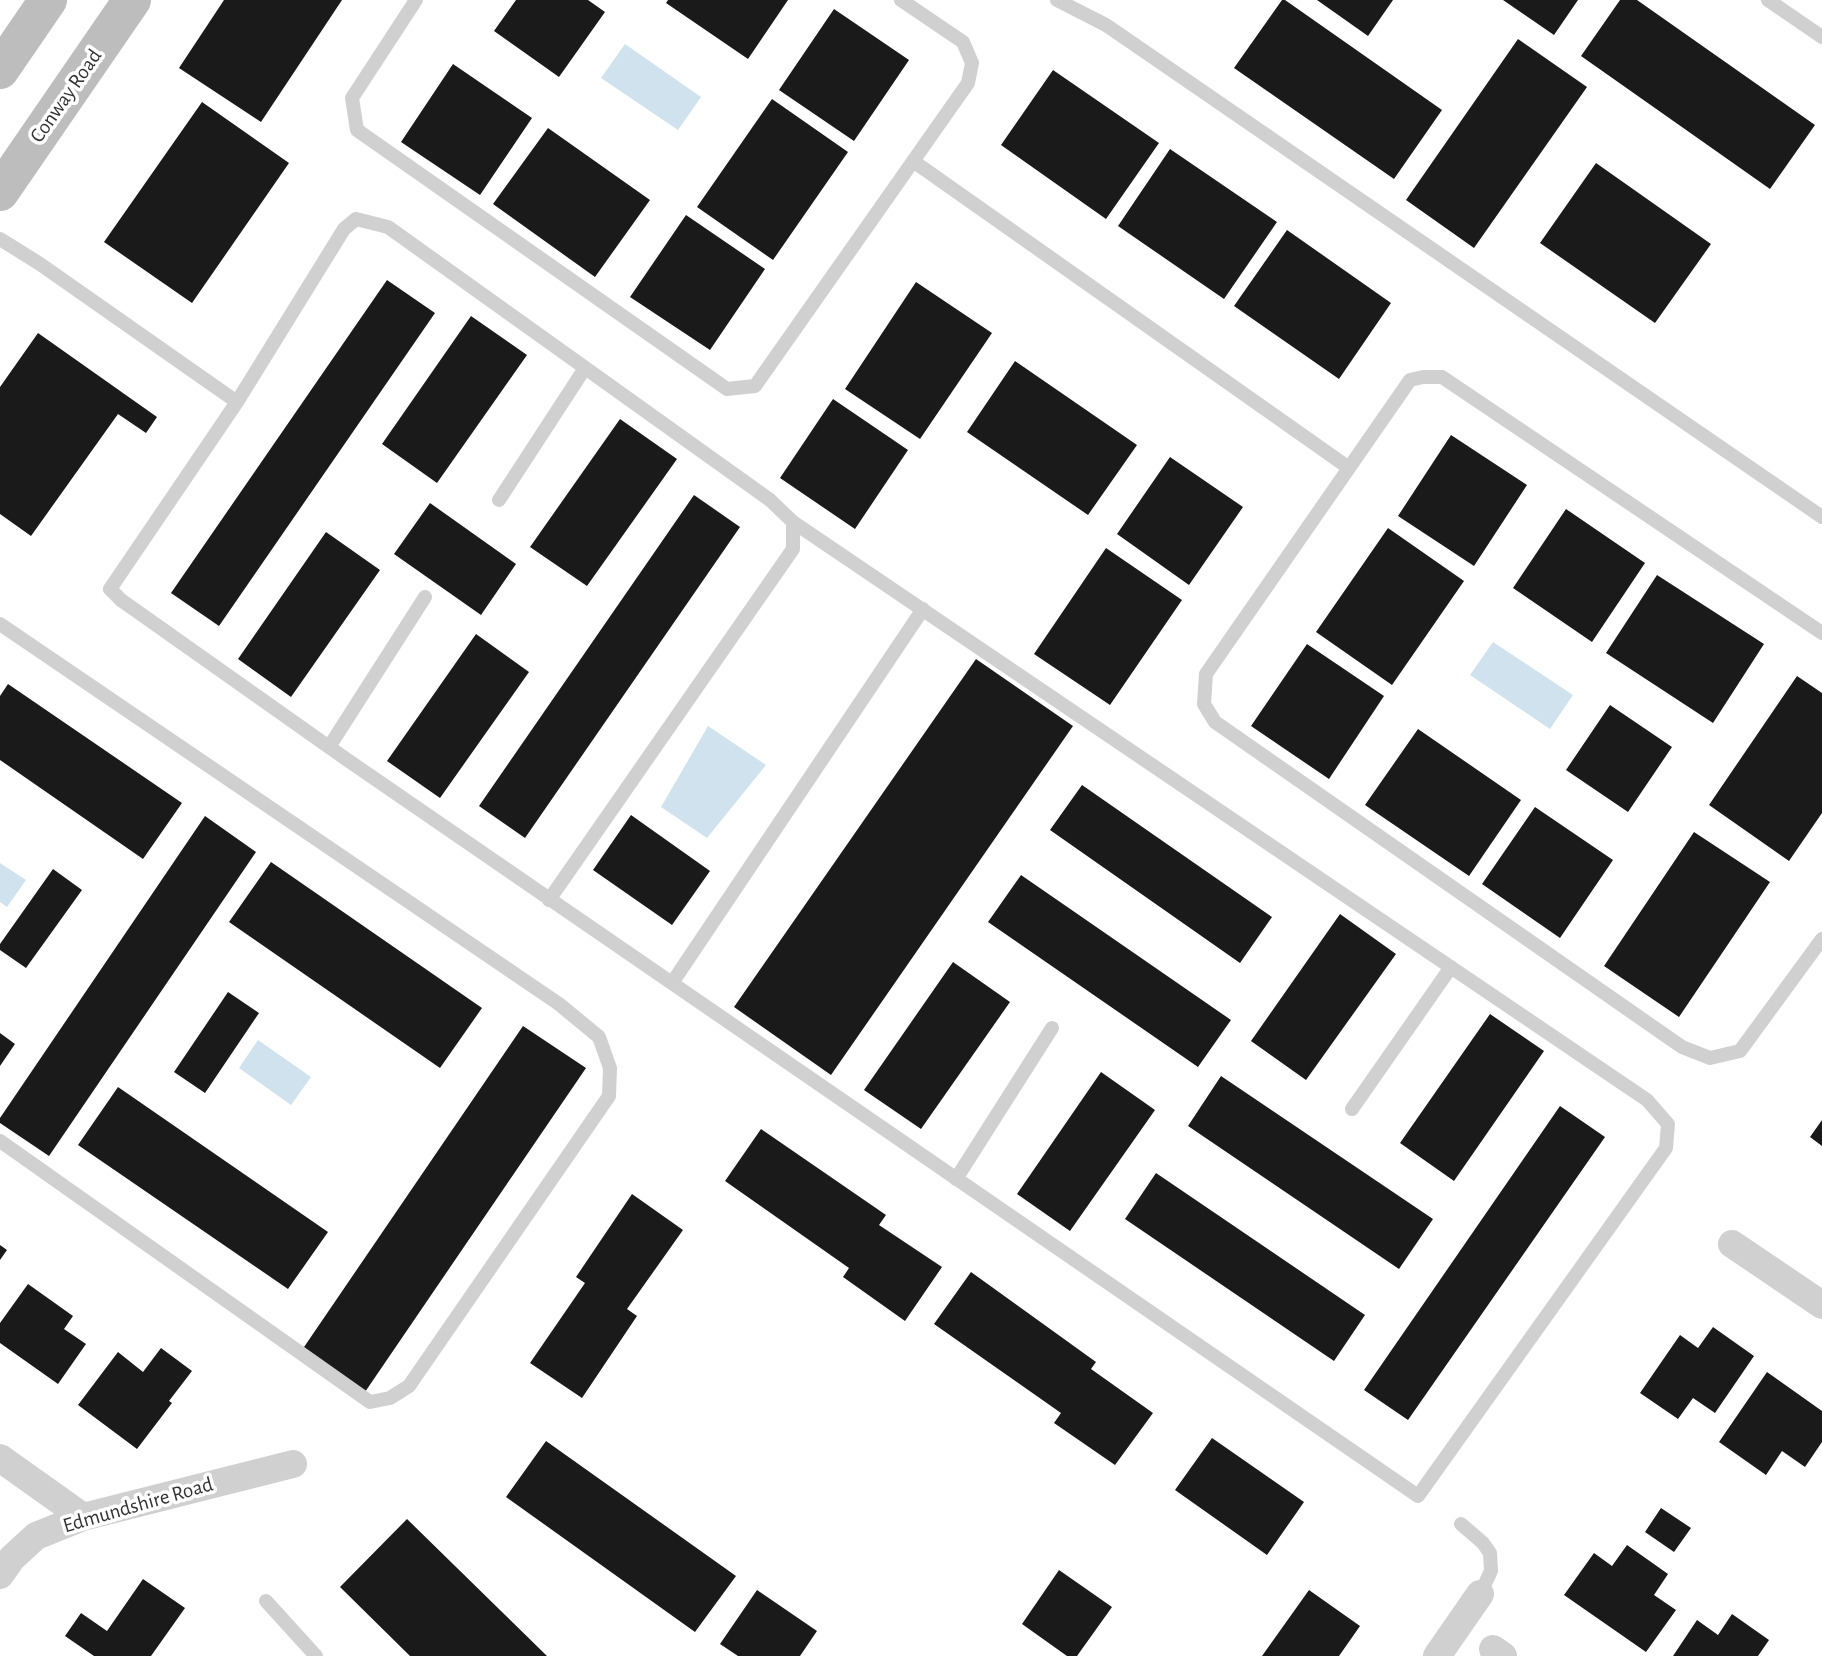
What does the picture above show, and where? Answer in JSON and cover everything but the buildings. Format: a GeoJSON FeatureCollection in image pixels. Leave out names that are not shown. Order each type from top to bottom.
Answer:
{"type":"FeatureCollection","features":[{"type":"Feature","properties":{"kind":"main road"},"geometry":{"type":"LineString","coordinates":[[0,70],[48,0]]}},
{"type":"Feature","properties":{"kind":"main road","name":"Conway Road"},"geometry":{"type":"LineString","coordinates":[[0,192],[132,0]]}},
{"type":"Feature","properties":{"kind":"street"},"geometry":{"type":"LineString","coordinates":[[1732,1244],[1822,1306]]}},
{"type":"Feature","properties":{"kind":"street"},"geometry":{"type":"LineString","coordinates":[[0,1458],[83,1517]]}},
{"type":"Feature","properties":{"kind":"street","name":"Edmundshire Road"},"geometry":{"type":"LineString","coordinates":[[0,1576],[12,1558],[36,1536],[83,1517],[293,1464]]}},
{"type":"Feature","properties":{"kind":"street"},"geometry":{"type":"LineString","coordinates":[[1437,1656],[1479,1594]]}},
{"type":"Feature","properties":{"kind":"lane"},"geometry":{"type":"LineString","coordinates":[[416,0],[352,98],[357,130],[727,389],[755,386],[968,83],[972,63],[963,42],[901,0]]}},
{"type":"Feature","properties":{"kind":"lane"},"geometry":{"type":"LineString","coordinates":[[1057,0],[1106,25],[1822,517]]}},
{"type":"Feature","properties":{"kind":"lane"},"geometry":{"type":"LineString","coordinates":[[1768,0],[1822,37]]}},
{"type":"Feature","properties":{"kind":"lane"},"geometry":{"type":"LineString","coordinates":[[913,161],[1349,468]]}},
{"type":"Feature","properties":{"kind":"lane"},"geometry":{"type":"LineString","coordinates":[[356,219],[388,227],[770,500],[793,522],[1647,1100],[1668,1124],[1666,1148],[1418,1496],[550,900],[121,600],[110,589],[237,402],[344,229],[356,219]]}},
{"type":"Feature","properties":{"kind":"lane"},"geometry":{"type":"LineString","coordinates":[[0,239],[237,402]]}},
{"type":"Feature","properties":{"kind":"lane"},"geometry":{"type":"LineString","coordinates":[[499,500],[585,368]]}},
{"type":"Feature","properties":{"kind":"lane"},"geometry":{"type":"LineString","coordinates":[[1822,633],[1442,377],[1423,377],[1410,380],[1206,674],[1204,704],[1215,722],[1682,1047],[1710,1058],[1740,1051],[1822,939]]}},
{"type":"Feature","properties":{"kind":"lane"},"geometry":{"type":"LineString","coordinates":[[550,900],[793,549],[793,522]]}},
{"type":"Feature","properties":{"kind":"lane"},"geometry":{"type":"LineString","coordinates":[[329,747],[425,597]]}},
{"type":"Feature","properties":{"kind":"lane"},"geometry":{"type":"LineString","coordinates":[[672,983],[923,609]]}},
{"type":"Feature","properties":{"kind":"lane"},"geometry":{"type":"LineString","coordinates":[[0,624],[559,1004],[599,1037],[610,1068],[609,1096],[409,1386],[390,1398],[370,1402],[0,1141]]}},
{"type":"Feature","properties":{"kind":"lane"},"geometry":{"type":"LineString","coordinates":[[1352,1109],[1451,967]]}},
{"type":"Feature","properties":{"kind":"lane"},"geometry":{"type":"LineString","coordinates":[[956,1179],[1052,1027]]}},
{"type":"Feature","properties":{"kind":"lane"},"geometry":{"type":"LineString","coordinates":[[1461,1524],[1483,1543],[1490,1553],[1492,1571],[1479,1594]]}},
{"type":"Feature","properties":{"kind":"lane"},"geometry":{"type":"LineString","coordinates":[[266,1601],[316,1656]]}},
{"type":"Feature","properties":{"kind":"water"},"geometry":{"type":"Polygon","coordinates":[[[625,44],[701,97],[678,130],[601,78],[625,44]]]}},
{"type":"Feature","properties":{"kind":"water"},"geometry":{"type":"Polygon","coordinates":[[[1493,642],[1573,695],[1550,729],[1470,675],[1493,642]]]}},
{"type":"Feature","properties":{"kind":"water"},"geometry":{"type":"Polygon","coordinates":[[[708,726],[766,765],[707,838],[661,807],[708,726]]]}},
{"type":"Feature","properties":{"kind":"water"},"geometry":{"type":"Polygon","coordinates":[[[0,863],[26,880],[7,907],[0,902],[0,863]]]}},
{"type":"Feature","properties":{"kind":"water"},"geometry":{"type":"Polygon","coordinates":[[[258,1040],[311,1077],[291,1105],[239,1068],[258,1040]]]}}]}
